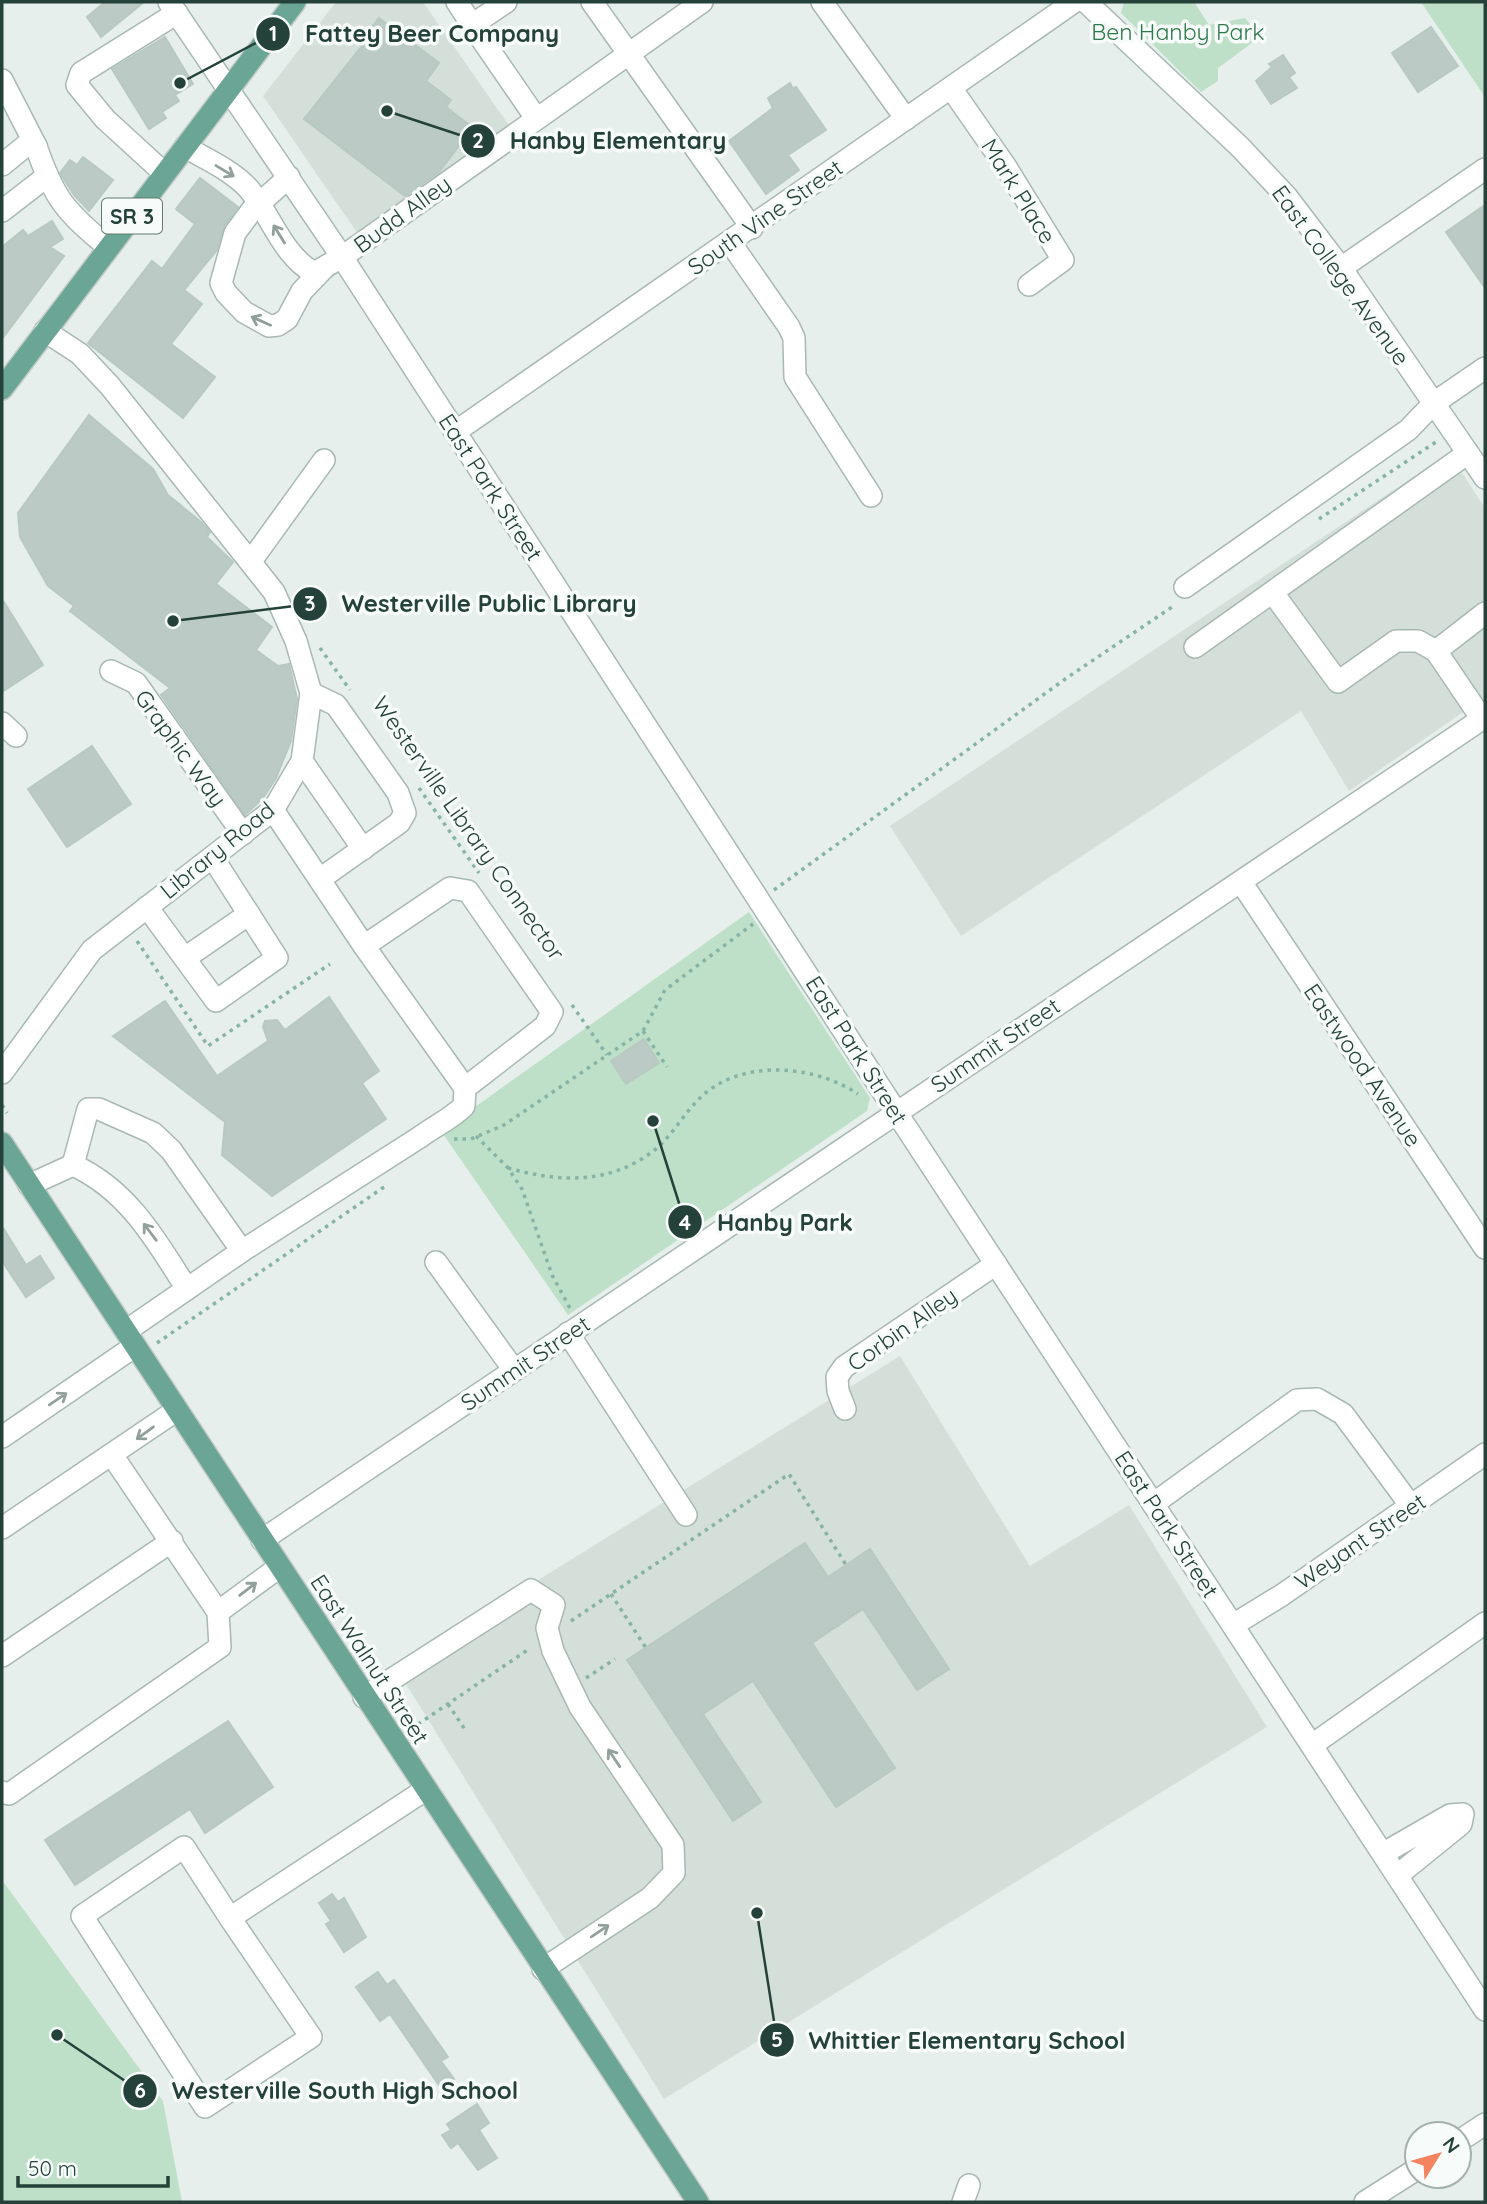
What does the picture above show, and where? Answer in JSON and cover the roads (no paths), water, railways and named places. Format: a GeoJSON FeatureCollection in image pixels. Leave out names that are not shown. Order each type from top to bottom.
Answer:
{"type":"FeatureCollection","features":[{"type":"Feature","properties":{"kind":"main road","name":"SR 3"},"geometry":{"type":"LineString","coordinates":[[2,389],[295,2]]}},
{"type":"Feature","properties":{"kind":"main road","name":"East Walnut Street"},"geometry":{"type":"LineString","coordinates":[[2,1143],[278,1567],[698,2202]]}},
{"type":"Feature","properties":{"kind":"street"},"geometry":{"type":"LineString","coordinates":[[457,2],[536,118]]}},
{"type":"Feature","properties":{"kind":"street"},"geometry":{"type":"LineString","coordinates":[[472,25],[506,2]]}},
{"type":"Feature","properties":{"kind":"street"},"geometry":{"type":"LineString","coordinates":[[592,2],[752,228]]}},
{"type":"Feature","properties":{"kind":"street","name":"Budd Alley"},"geometry":{"type":"LineString","coordinates":[[259,203],[235,233],[221,283],[226,293],[256,321],[269,326],[278,325],[286,319],[302,291],[333,262],[702,2]]}},
{"type":"Feature","properties":{"kind":"street"},"geometry":{"type":"LineString","coordinates":[[822,2],[906,119]]}},
{"type":"Feature","properties":{"kind":"street","name":"South Vine Street"},"geometry":{"type":"LineString","coordinates":[[455,432],[1074,2]]}},
{"type":"Feature","properties":{"kind":"street","name":"East College Avenue"},"geometry":{"type":"LineString","coordinates":[[1086,2],[1240,146],[1287,197],[1341,268],[1485,478]]}},
{"type":"Feature","properties":{"kind":"street","name":"East Park Street"},"geometry":{"type":"LineString","coordinates":[[173,7],[289,177],[333,262],[455,432],[996,1265],[1485,2010]]}},
{"type":"Feature","properties":{"kind":"street"},"geometry":{"type":"LineString","coordinates":[[164,173],[105,119],[76,85],[81,73],[173,7]]}},
{"type":"Feature","properties":{"kind":"street"},"geometry":{"type":"LineString","coordinates":[[2,80],[36,146],[46,177],[69,215],[108,247]]}},
{"type":"Feature","properties":{"kind":"street","name":"Mark Place"},"geometry":{"type":"LineString","coordinates":[[951,88],[1006,167],[1063,260],[1029,285]]}},
{"type":"Feature","properties":{"kind":"street"},"geometry":{"type":"LineString","coordinates":[[2,165],[29,143],[36,146]]}},
{"type":"Feature","properties":{"kind":"street"},"geometry":{"type":"LineString","coordinates":[[185,147],[241,181],[259,203],[299,264],[314,273],[333,262]]}},
{"type":"Feature","properties":{"kind":"street"},"geometry":{"type":"LineString","coordinates":[[1341,268],[1485,169]]}},
{"type":"Feature","properties":{"kind":"street"},"geometry":{"type":"LineString","coordinates":[[2,211],[46,177]]}},
{"type":"Feature","properties":{"kind":"street"},"geometry":{"type":"LineString","coordinates":[[259,203],[289,177]]}},
{"type":"Feature","properties":{"kind":"street"},"geometry":{"type":"LineString","coordinates":[[730,242],[789,327],[793,338],[795,377],[871,496]]}},
{"type":"Feature","properties":{"kind":"street","name":"Library Road"},"geometry":{"type":"LineString","coordinates":[[2,1073],[92,950],[273,810],[302,761],[311,693],[292,633],[274,592],[110,386],[80,354],[46,331]]}},
{"type":"Feature","properties":{"kind":"street"},"geometry":{"type":"LineString","coordinates":[[1183,594],[1408,430],[1434,403],[1485,368]]}},
{"type":"Feature","properties":{"kind":"street"},"geometry":{"type":"LineString","coordinates":[[1195,647],[1468,453]]}},
{"type":"Feature","properties":{"kind":"street"},"geometry":{"type":"LineString","coordinates":[[251,561],[324,460]]}},
{"type":"Feature","properties":{"kind":"street"},"geometry":{"type":"LineString","coordinates":[[1273,593],[1338,682],[1396,641],[1418,641],[1436,651],[1484,718]]}},
{"type":"Feature","properties":{"kind":"street"},"geometry":{"type":"LineString","coordinates":[[1436,651],[1485,613]]}},
{"type":"Feature","properties":{"kind":"street","name":"Graphic Way"},"geometry":{"type":"LineString","coordinates":[[111,671],[136,683],[243,835]]}},
{"type":"Feature","properties":{"kind":"street"},"geometry":{"type":"LineString","coordinates":[[311,693],[336,705],[398,793],[405,813],[399,823],[320,878]]}},
{"type":"Feature","properties":{"kind":"street","name":"Summit Street"},"geometry":{"type":"LineString","coordinates":[[262,1540],[514,1370],[572,1324],[897,1111],[1484,718]]}},
{"type":"Feature","properties":{"kind":"street"},"geometry":{"type":"LineString","coordinates":[[302,761],[363,849]]}},
{"type":"Feature","properties":{"kind":"street"},"geometry":{"type":"LineString","coordinates":[[2,1437],[135,1345],[187,1289],[420,1137],[440,1121],[453,1117],[464,1106],[465,1087],[364,946],[273,810]]}},
{"type":"Feature","properties":{"kind":"street"},"geometry":{"type":"LineString","coordinates":[[146,907],[216,1001],[277,958],[213,858]]}},
{"type":"Feature","properties":{"kind":"street","name":"Eastwood Avenue"},"geometry":{"type":"LineString","coordinates":[[1241,882],[1485,1248]]}},
{"type":"Feature","properties":{"kind":"street"},"geometry":{"type":"LineString","coordinates":[[364,946],[450,888],[468,891],[552,1012],[545,1026],[465,1087]]}},
{"type":"Feature","properties":{"kind":"street"},"geometry":{"type":"LineString","coordinates":[[185,958],[249,914]]}},
{"type":"Feature","properties":{"kind":"street"},"geometry":{"type":"LineString","coordinates":[[73,1165],[88,1109],[99,1109],[153,1133],[171,1150],[242,1251]]}},
{"type":"Feature","properties":{"kind":"street"},"geometry":{"type":"LineString","coordinates":[[29,1185],[73,1165],[91,1173],[126,1200],[187,1289]]}},
{"type":"Feature","properties":{"kind":"street"},"geometry":{"type":"LineString","coordinates":[[436,1262],[514,1370]]}},
{"type":"Feature","properties":{"kind":"street","name":"Corbin Alley"},"geometry":{"type":"LineString","coordinates":[[845,1409],[838,1391],[837,1377],[844,1367],[996,1265]]}},
{"type":"Feature","properties":{"kind":"street"},"geometry":{"type":"LineString","coordinates":[[572,1324],[686,1515]]}},
{"type":"Feature","properties":{"kind":"street"},"geometry":{"type":"LineString","coordinates":[[1153,1504],[1297,1399],[1317,1399],[1343,1413],[1411,1506]]}},
{"type":"Feature","properties":{"kind":"street"},"geometry":{"type":"LineString","coordinates":[[2,1528],[177,1410]]}},
{"type":"Feature","properties":{"kind":"street","name":"Weyant Street"},"geometry":{"type":"LineString","coordinates":[[1233,1625],[1485,1454]]}},
{"type":"Feature","properties":{"kind":"street"},"geometry":{"type":"LineString","coordinates":[[2,1792],[9,1794],[220,1647],[218,1612],[112,1455]]}},
{"type":"Feature","properties":{"kind":"street"},"geometry":{"type":"LineString","coordinates":[[2,1656],[172,1541]]}},
{"type":"Feature","properties":{"kind":"street"},"geometry":{"type":"LineString","coordinates":[[218,1612],[278,1567]]}},
{"type":"Feature","properties":{"kind":"street"},"geometry":{"type":"LineString","coordinates":[[364,1697],[531,1590],[554,1605],[547,1628],[553,1651],[580,1707],[674,1845],[674,1873],[650,1898],[543,1969]]}},
{"type":"Feature","properties":{"kind":"street"},"geometry":{"type":"LineString","coordinates":[[1312,1745],[1485,1623]]}},
{"type":"Feature","properties":{"kind":"street"},"geometry":{"type":"LineString","coordinates":[[230,1918],[425,1790]]}},
{"type":"Feature","properties":{"kind":"street"},"geometry":{"type":"LineString","coordinates":[[1384,1853],[1450,1815],[1463,1814],[1461,1824],[1398,1875]]}},
{"type":"Feature","properties":{"kind":"street"},"geometry":{"type":"LineString","coordinates":[[184,1847],[230,1918],[311,2037],[205,2107],[82,1916],[184,1847]]}},
{"type":"Feature","properties":{"kind":"street"},"geometry":{"type":"LineString","coordinates":[[1365,2202],[1403,2178]]}},
{"type":"Feature","properties":{"kind":"place","name":"Fattey Beer Company"},"geometry":{"type":"Point","coordinates":[180,83]}},
{"type":"Feature","properties":{"kind":"place","name":"Hanby Elementary"},"geometry":{"type":"Point","coordinates":[387,111]}},
{"type":"Feature","properties":{"kind":"place","name":"Westerville Public Library"},"geometry":{"type":"Point","coordinates":[173,621]}},
{"type":"Feature","properties":{"kind":"place","name":"Hanby Park"},"geometry":{"type":"Point","coordinates":[653,1121]}},
{"type":"Feature","properties":{"kind":"place","name":"Whittier Elementary School"},"geometry":{"type":"Point","coordinates":[757,1913]}},
{"type":"Feature","properties":{"kind":"place","name":"Westerville South High School"},"geometry":{"type":"Point","coordinates":[57,2035]}},
{"type":"Feature","properties":{"kind":"park label","name":"Ben Hanby Park"},"geometry":{"type":"Point","coordinates":[1178,31]}}]}
